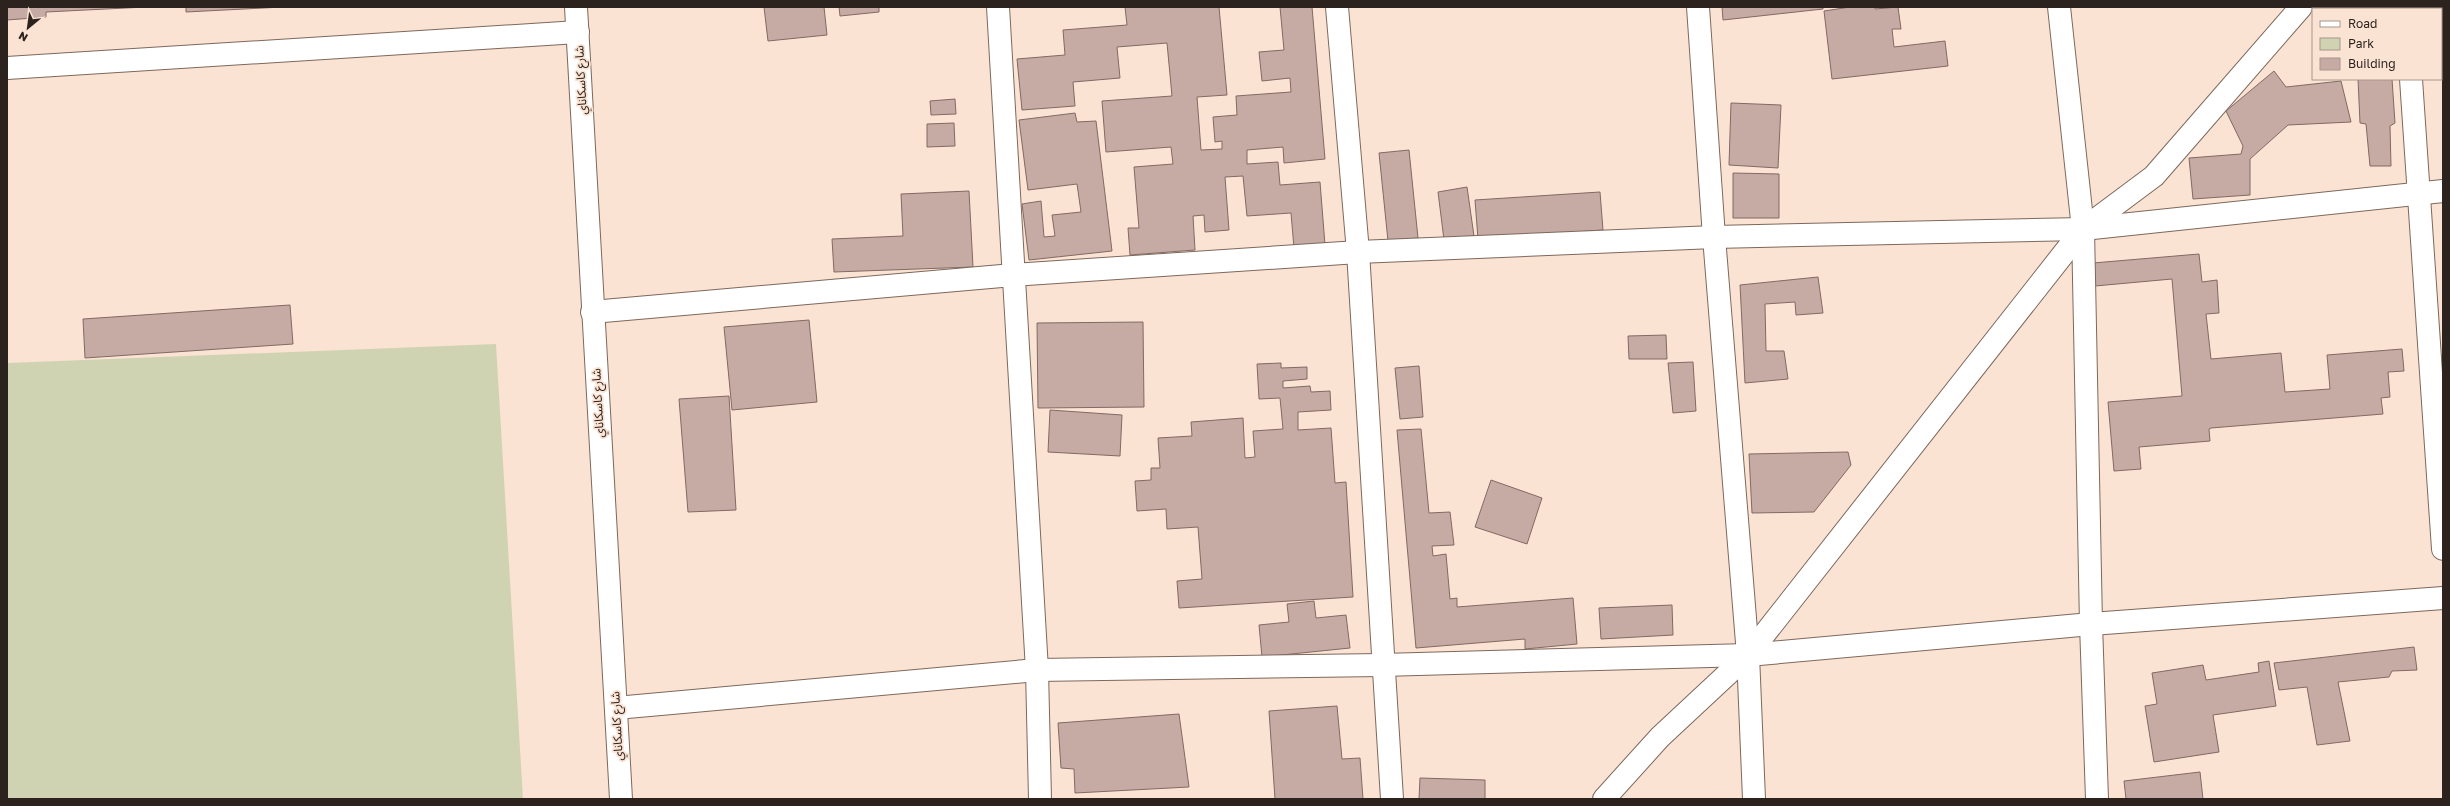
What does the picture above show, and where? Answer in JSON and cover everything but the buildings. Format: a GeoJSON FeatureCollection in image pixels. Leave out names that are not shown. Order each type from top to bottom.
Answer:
{"type":"FeatureCollection","features":[{"type":"Feature","properties":{"kind":"street","name":"شارع كاسكاناي"},"geometry":{"type":"LineString","coordinates":[[576,7],[592,312],[621,799]]}},
{"type":"Feature","properties":{"kind":"street"},"geometry":{"type":"LineString","coordinates":[[998,7],[1037,670],[1040,799]]}},
{"type":"Feature","properties":{"kind":"street"},"geometry":{"type":"LineString","coordinates":[[1337,7],[1358,252],[1382,665],[1392,799]]}},
{"type":"Feature","properties":{"kind":"street"},"geometry":{"type":"LineString","coordinates":[[1698,7],[1714,237],[1748,655],[1754,799]]}},
{"type":"Feature","properties":{"kind":"street"},"geometry":{"type":"LineString","coordinates":[[2058,7],[2083,229],[2091,624],[2097,799]]}},
{"type":"Feature","properties":{"kind":"street"},"geometry":{"type":"LineString","coordinates":[[1604,799],[1660,737],[1748,655],[2083,229],[2154,176],[2300,7]]}},
{"type":"Feature","properties":{"kind":"street"},"geometry":{"type":"LineString","coordinates":[[7,68],[578,32]]}},
{"type":"Feature","properties":{"kind":"street"},"geometry":{"type":"LineString","coordinates":[[2412,80],[2421,192],[2443,549]]}},
{"type":"Feature","properties":{"kind":"street"},"geometry":{"type":"LineString","coordinates":[[592,312],[1013,275],[1358,252],[1714,237],[2083,229],[2421,192],[2443,191]]}},
{"type":"Feature","properties":{"kind":"street"},"geometry":{"type":"LineString","coordinates":[[616,708],[1037,670],[1382,665],[1748,655],[2091,624],[2443,598]]}},
{"type":"Feature","properties":{"kind":"green space"},"geometry":{"type":"Polygon","coordinates":[[[496,344],[523,799],[7,799],[7,363],[496,344]]]}}]}
